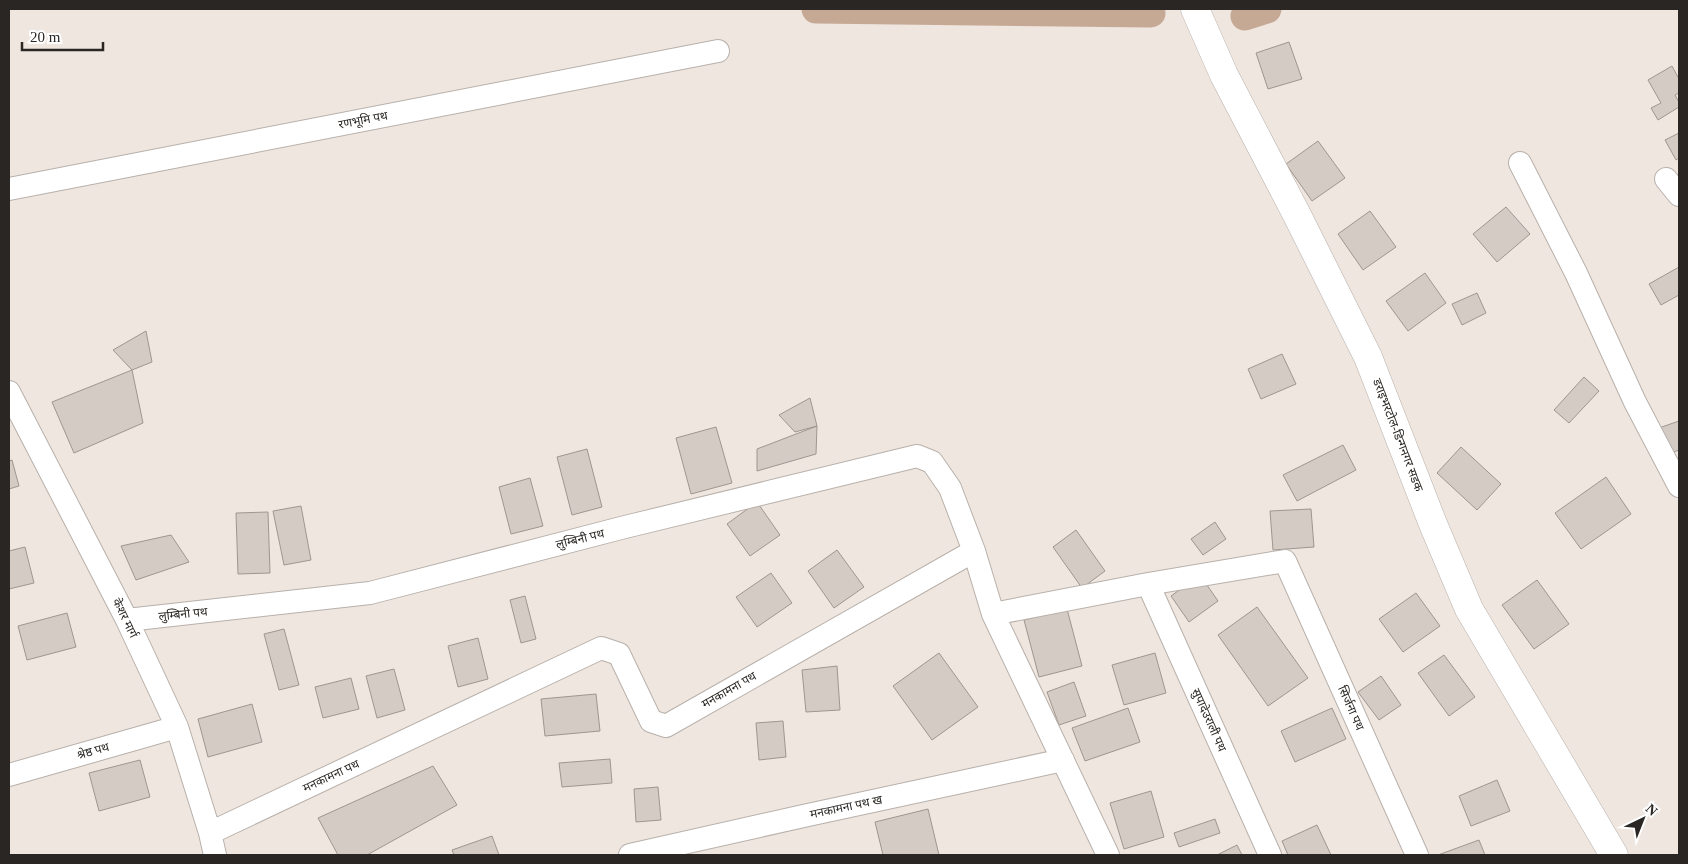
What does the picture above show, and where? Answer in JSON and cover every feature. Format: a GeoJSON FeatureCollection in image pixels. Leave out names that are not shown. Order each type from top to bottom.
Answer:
{"type":"FeatureCollection","features":[{"type":"Feature","properties":{"kind":"street","name":"डराइभरटोल-डिन्गनगर सडक"},"geometry":{"type":"LineString","coordinates":[[1195,9],[1224,74],[1368,357],[1433,524],[1470,609],[1614,855]]}},
{"type":"Feature","properties":{"kind":"street","name":"रणभूमि पथ"},"geometry":{"type":"LineString","coordinates":[[9,189],[718,51]]}},
{"type":"Feature","properties":{"kind":"street"},"geometry":{"type":"LineString","coordinates":[[1520,163],[1576,273],[1635,402],[1679,486]]}},
{"type":"Feature","properties":{"kind":"street","name":"केशर मार्ग"},"geometry":{"type":"LineString","coordinates":[[9,392],[127,620],[177,726],[215,855]]}},
{"type":"Feature","properties":{"kind":"street","name":"लुम्बिनी पथ"},"geometry":{"type":"LineString","coordinates":[[127,620],[370,593],[917,456],[932,462],[950,488],[974,551]]}},
{"type":"Feature","properties":{"kind":"street"},"geometry":{"type":"LineString","coordinates":[[974,551],[993,614],[1108,855]]}},
{"type":"Feature","properties":{"kind":"street","name":"मनकामना पथ"},"geometry":{"type":"LineString","coordinates":[[210,834],[601,648],[619,654],[651,720],[666,726],[974,551]]}},
{"type":"Feature","properties":{"kind":"street","name":"सिर्जना पथ"},"geometry":{"type":"LineString","coordinates":[[1148,584],[1285,561],[1417,855]]}},
{"type":"Feature","properties":{"kind":"street"},"geometry":{"type":"LineString","coordinates":[[993,614],[1148,584]]}},
{"type":"Feature","properties":{"kind":"street","name":"सुपादेउराली पथ"},"geometry":{"type":"LineString","coordinates":[[1148,584],[1270,855]]}},
{"type":"Feature","properties":{"kind":"street","name":"श्रेष्ठ पथ"},"geometry":{"type":"LineString","coordinates":[[9,775],[177,726]]}},
{"type":"Feature","properties":{"kind":"street","name":"मनकामना पथ ख"},"geometry":{"type":"LineString","coordinates":[[630,855],[1063,760]]}},
{"type":"Feature","properties":{"kind":"building"},"geometry":{"type":"Polygon","coordinates":[[[1289,42],[1302,79],[1268,89],[1256,53],[1289,42]]]}},
{"type":"Feature","properties":{"kind":"building"},"geometry":{"type":"Polygon","coordinates":[[[1672,66],[1679,79],[1679,93],[1675,95],[1679,102],[1679,107],[1658,120],[1651,108],[1661,103],[1648,80],[1672,66]]]}},
{"type":"Feature","properties":{"kind":"building"},"geometry":{"type":"Polygon","coordinates":[[[1679,133],[1679,158],[1676,160],[1665,140],[1679,133]]]}},
{"type":"Feature","properties":{"kind":"building"},"geometry":{"type":"Polygon","coordinates":[[[1318,141],[1345,178],[1312,201],[1286,164],[1318,141]]]}},
{"type":"Feature","properties":{"kind":"building"},"geometry":{"type":"Polygon","coordinates":[[[1506,207],[1530,234],[1497,262],[1473,234],[1506,207]]]}},
{"type":"Feature","properties":{"kind":"building"},"geometry":{"type":"Polygon","coordinates":[[[1370,211],[1396,247],[1363,270],[1338,234],[1370,211]]]}},
{"type":"Feature","properties":{"kind":"building"},"geometry":{"type":"Polygon","coordinates":[[[1679,267],[1679,295],[1661,305],[1649,284],[1679,267]]]}},
{"type":"Feature","properties":{"kind":"building"},"geometry":{"type":"Polygon","coordinates":[[[1425,273],[1446,303],[1408,331],[1386,301],[1425,273]]]}},
{"type":"Feature","properties":{"kind":"building"},"geometry":{"type":"Polygon","coordinates":[[[1477,293],[1486,313],[1462,325],[1452,304],[1477,293]]]}},
{"type":"Feature","properties":{"kind":"building"},"geometry":{"type":"Polygon","coordinates":[[[146,331],[152,362],[132,370],[113,350],[146,331]]]}},
{"type":"Feature","properties":{"kind":"building"},"geometry":{"type":"Polygon","coordinates":[[[1282,354],[1296,384],[1261,399],[1248,369],[1282,354]]]}},
{"type":"Feature","properties":{"kind":"building"},"geometry":{"type":"Polygon","coordinates":[[[132,370],[143,423],[74,453],[52,402],[132,370]]]}},
{"type":"Feature","properties":{"kind":"building"},"geometry":{"type":"Polygon","coordinates":[[[1584,377],[1599,391],[1569,423],[1554,410],[1584,377]]]}},
{"type":"Feature","properties":{"kind":"building"},"geometry":{"type":"Polygon","coordinates":[[[810,398],[817,426],[795,432],[779,415],[810,398]]]}},
{"type":"Feature","properties":{"kind":"building"},"geometry":{"type":"Polygon","coordinates":[[[1679,421],[1679,450],[1669,454],[1659,428],[1679,421]]]}},
{"type":"Feature","properties":{"kind":"building"},"geometry":{"type":"Polygon","coordinates":[[[817,426],[816,454],[757,471],[757,449],[817,426]]]}},
{"type":"Feature","properties":{"kind":"building"},"geometry":{"type":"Polygon","coordinates":[[[716,427],[732,483],[691,494],[676,438],[716,427]]]}},
{"type":"Feature","properties":{"kind":"building"},"geometry":{"type":"Polygon","coordinates":[[[1343,445],[1356,470],[1297,501],[1283,475],[1343,445]]]}},
{"type":"Feature","properties":{"kind":"building"},"geometry":{"type":"Polygon","coordinates":[[[1461,447],[1501,484],[1477,510],[1437,473],[1461,447]]]}},
{"type":"Feature","properties":{"kind":"building"},"geometry":{"type":"Polygon","coordinates":[[[587,449],[602,507],[572,515],[557,457],[587,449]]]}},
{"type":"Feature","properties":{"kind":"building"},"geometry":{"type":"Polygon","coordinates":[[[12,460],[19,486],[9,489],[9,461],[12,460]]]}},
{"type":"Feature","properties":{"kind":"building"},"geometry":{"type":"Polygon","coordinates":[[[1606,477],[1631,514],[1581,549],[1555,513],[1606,477]]]}},
{"type":"Feature","properties":{"kind":"building"},"geometry":{"type":"Polygon","coordinates":[[[530,478],[543,526],[511,534],[499,487],[530,478]]]}},
{"type":"Feature","properties":{"kind":"building"},"geometry":{"type":"Polygon","coordinates":[[[757,502],[780,535],[750,556],[727,524],[757,502]]]}},
{"type":"Feature","properties":{"kind":"building"},"geometry":{"type":"Polygon","coordinates":[[[301,506],[311,560],[284,565],[273,511],[301,506]]]}},
{"type":"Feature","properties":{"kind":"building"},"geometry":{"type":"Polygon","coordinates":[[[1311,509],[1314,547],[1273,550],[1270,511],[1311,509]]]}},
{"type":"Feature","properties":{"kind":"building"},"geometry":{"type":"Polygon","coordinates":[[[268,512],[270,573],[238,574],[236,513],[268,512]]]}},
{"type":"Feature","properties":{"kind":"building"},"geometry":{"type":"Polygon","coordinates":[[[1215,522],[1226,539],[1203,555],[1191,539],[1215,522]]]}},
{"type":"Feature","properties":{"kind":"building"},"geometry":{"type":"Polygon","coordinates":[[[1076,530],[1105,571],[1082,588],[1053,547],[1076,530]]]}},
{"type":"Feature","properties":{"kind":"building"},"geometry":{"type":"Polygon","coordinates":[[[171,535],[189,562],[136,580],[121,546],[171,535]]]}},
{"type":"Feature","properties":{"kind":"building"},"geometry":{"type":"Polygon","coordinates":[[[25,547],[34,583],[9,589],[9,551],[25,547]]]}},
{"type":"Feature","properties":{"kind":"building"},"geometry":{"type":"Polygon","coordinates":[[[837,550],[864,587],[834,608],[808,571],[837,550]]]}},
{"type":"Feature","properties":{"kind":"building"},"geometry":{"type":"Polygon","coordinates":[[[771,573],[792,603],[757,627],[736,597],[771,573]]]}},
{"type":"Feature","properties":{"kind":"building"},"geometry":{"type":"Polygon","coordinates":[[[1200,575],[1218,601],[1189,622],[1171,596],[1200,575]]]}},
{"type":"Feature","properties":{"kind":"building"},"geometry":{"type":"Polygon","coordinates":[[[1537,580],[1569,624],[1534,649],[1502,605],[1537,580]]]}},
{"type":"Feature","properties":{"kind":"building"},"geometry":{"type":"Polygon","coordinates":[[[1416,593],[1440,626],[1403,652],[1379,619],[1416,593]]]}},
{"type":"Feature","properties":{"kind":"building"},"geometry":{"type":"Polygon","coordinates":[[[525,596],[536,639],[521,643],[510,600],[525,596]]]}},
{"type":"Feature","properties":{"kind":"building"},"geometry":{"type":"Polygon","coordinates":[[[1257,607],[1308,678],[1268,706],[1218,635],[1257,607]]]}},
{"type":"Feature","properties":{"kind":"building"},"geometry":{"type":"Polygon","coordinates":[[[1067,609],[1082,666],[1039,677],[1024,620],[1067,609]]]}},
{"type":"Feature","properties":{"kind":"building"},"geometry":{"type":"Polygon","coordinates":[[[67,613],[76,647],[27,660],[18,626],[67,613]]]}},
{"type":"Feature","properties":{"kind":"building"},"geometry":{"type":"Polygon","coordinates":[[[284,629],[299,685],[279,690],[264,634],[284,629]]]}},
{"type":"Feature","properties":{"kind":"building"},"geometry":{"type":"Polygon","coordinates":[[[478,638],[488,679],[458,687],[448,646],[478,638]]]}},
{"type":"Feature","properties":{"kind":"building"},"geometry":{"type":"Polygon","coordinates":[[[939,653],[978,707],[932,740],[893,686],[939,653]]]}},
{"type":"Feature","properties":{"kind":"building"},"geometry":{"type":"Polygon","coordinates":[[[1155,653],[1166,693],[1124,705],[1112,665],[1155,653]]]}},
{"type":"Feature","properties":{"kind":"building"},"geometry":{"type":"Polygon","coordinates":[[[1444,655],[1475,697],[1449,716],[1418,673],[1444,655]]]}},
{"type":"Feature","properties":{"kind":"building"},"geometry":{"type":"Polygon","coordinates":[[[837,666],[840,710],[806,712],[802,670],[837,666]]]}},
{"type":"Feature","properties":{"kind":"building"},"geometry":{"type":"Polygon","coordinates":[[[394,669],[405,710],[377,718],[366,676],[394,669]]]}},
{"type":"Feature","properties":{"kind":"building"},"geometry":{"type":"Polygon","coordinates":[[[1381,676],[1401,705],[1379,720],[1358,692],[1381,676]]]}},
{"type":"Feature","properties":{"kind":"building"},"geometry":{"type":"Polygon","coordinates":[[[351,678],[359,709],[323,718],[315,687],[351,678]]]}},
{"type":"Feature","properties":{"kind":"building"},"geometry":{"type":"Polygon","coordinates":[[[1074,682],[1086,716],[1059,725],[1047,692],[1074,682]]]}},
{"type":"Feature","properties":{"kind":"building"},"geometry":{"type":"Polygon","coordinates":[[[596,694],[600,731],[545,736],[541,699],[596,694]]]}},
{"type":"Feature","properties":{"kind":"building"},"geometry":{"type":"Polygon","coordinates":[[[252,704],[262,742],[208,757],[198,719],[252,704]]]}},
{"type":"Feature","properties":{"kind":"building"},"geometry":{"type":"Polygon","coordinates":[[[1128,708],[1140,742],[1085,761],[1072,728],[1128,708]]]}},
{"type":"Feature","properties":{"kind":"building"},"geometry":{"type":"Polygon","coordinates":[[[1332,708],[1346,739],[1295,762],[1281,731],[1332,708]]]}},
{"type":"Feature","properties":{"kind":"building"},"geometry":{"type":"Polygon","coordinates":[[[783,721],[786,757],[759,760],[756,723],[783,721]]]}},
{"type":"Feature","properties":{"kind":"building"},"geometry":{"type":"Polygon","coordinates":[[[610,759],[612,783],[562,787],[559,763],[610,759]]]}},
{"type":"Feature","properties":{"kind":"building"},"geometry":{"type":"Polygon","coordinates":[[[140,760],[150,797],[99,811],[89,773],[140,760]]]}},
{"type":"Feature","properties":{"kind":"building"},"geometry":{"type":"Polygon","coordinates":[[[433,766],[457,805],[367,855],[338,855],[318,818],[433,766]]]}},
{"type":"Feature","properties":{"kind":"building"},"geometry":{"type":"Polygon","coordinates":[[[1497,780],[1510,811],[1471,826],[1459,796],[1497,780]]]}},
{"type":"Feature","properties":{"kind":"building"},"geometry":{"type":"Polygon","coordinates":[[[658,787],[661,820],[636,822],[634,789],[658,787]]]}},
{"type":"Feature","properties":{"kind":"building"},"geometry":{"type":"Polygon","coordinates":[[[1151,791],[1164,837],[1124,849],[1110,803],[1151,791]]]}},
{"type":"Feature","properties":{"kind":"building"},"geometry":{"type":"Polygon","coordinates":[[[928,809],[939,855],[883,855],[875,822],[928,809]]]}},
{"type":"Feature","properties":{"kind":"building"},"geometry":{"type":"Polygon","coordinates":[[[1215,819],[1220,833],[1179,847],[1174,833],[1215,819]]]}},
{"type":"Feature","properties":{"kind":"building"},"geometry":{"type":"Polygon","coordinates":[[[1317,825],[1331,855],[1288,855],[1282,841],[1317,825]]]}},
{"type":"Feature","properties":{"kind":"building"},"geometry":{"type":"Polygon","coordinates":[[[492,836],[499,855],[454,855],[452,850],[492,836]]]}},
{"type":"Feature","properties":{"kind":"building"},"geometry":{"type":"Polygon","coordinates":[[[1479,840],[1485,855],[1438,855],[1479,840]]]}},
{"type":"Feature","properties":{"kind":"building"},"geometry":{"type":"Polygon","coordinates":[[[1237,845],[1242,855],[1217,855],[1237,845]]]}},
{"type":"Feature","properties":{"kind":"waterway"},"geometry":{"type":"LineString","coordinates":[[816,9],[1151,13]]}},
{"type":"Feature","properties":{"kind":"waterway"},"geometry":{"type":"LineString","coordinates":[[1245,16],[1267,9]]}}]}
